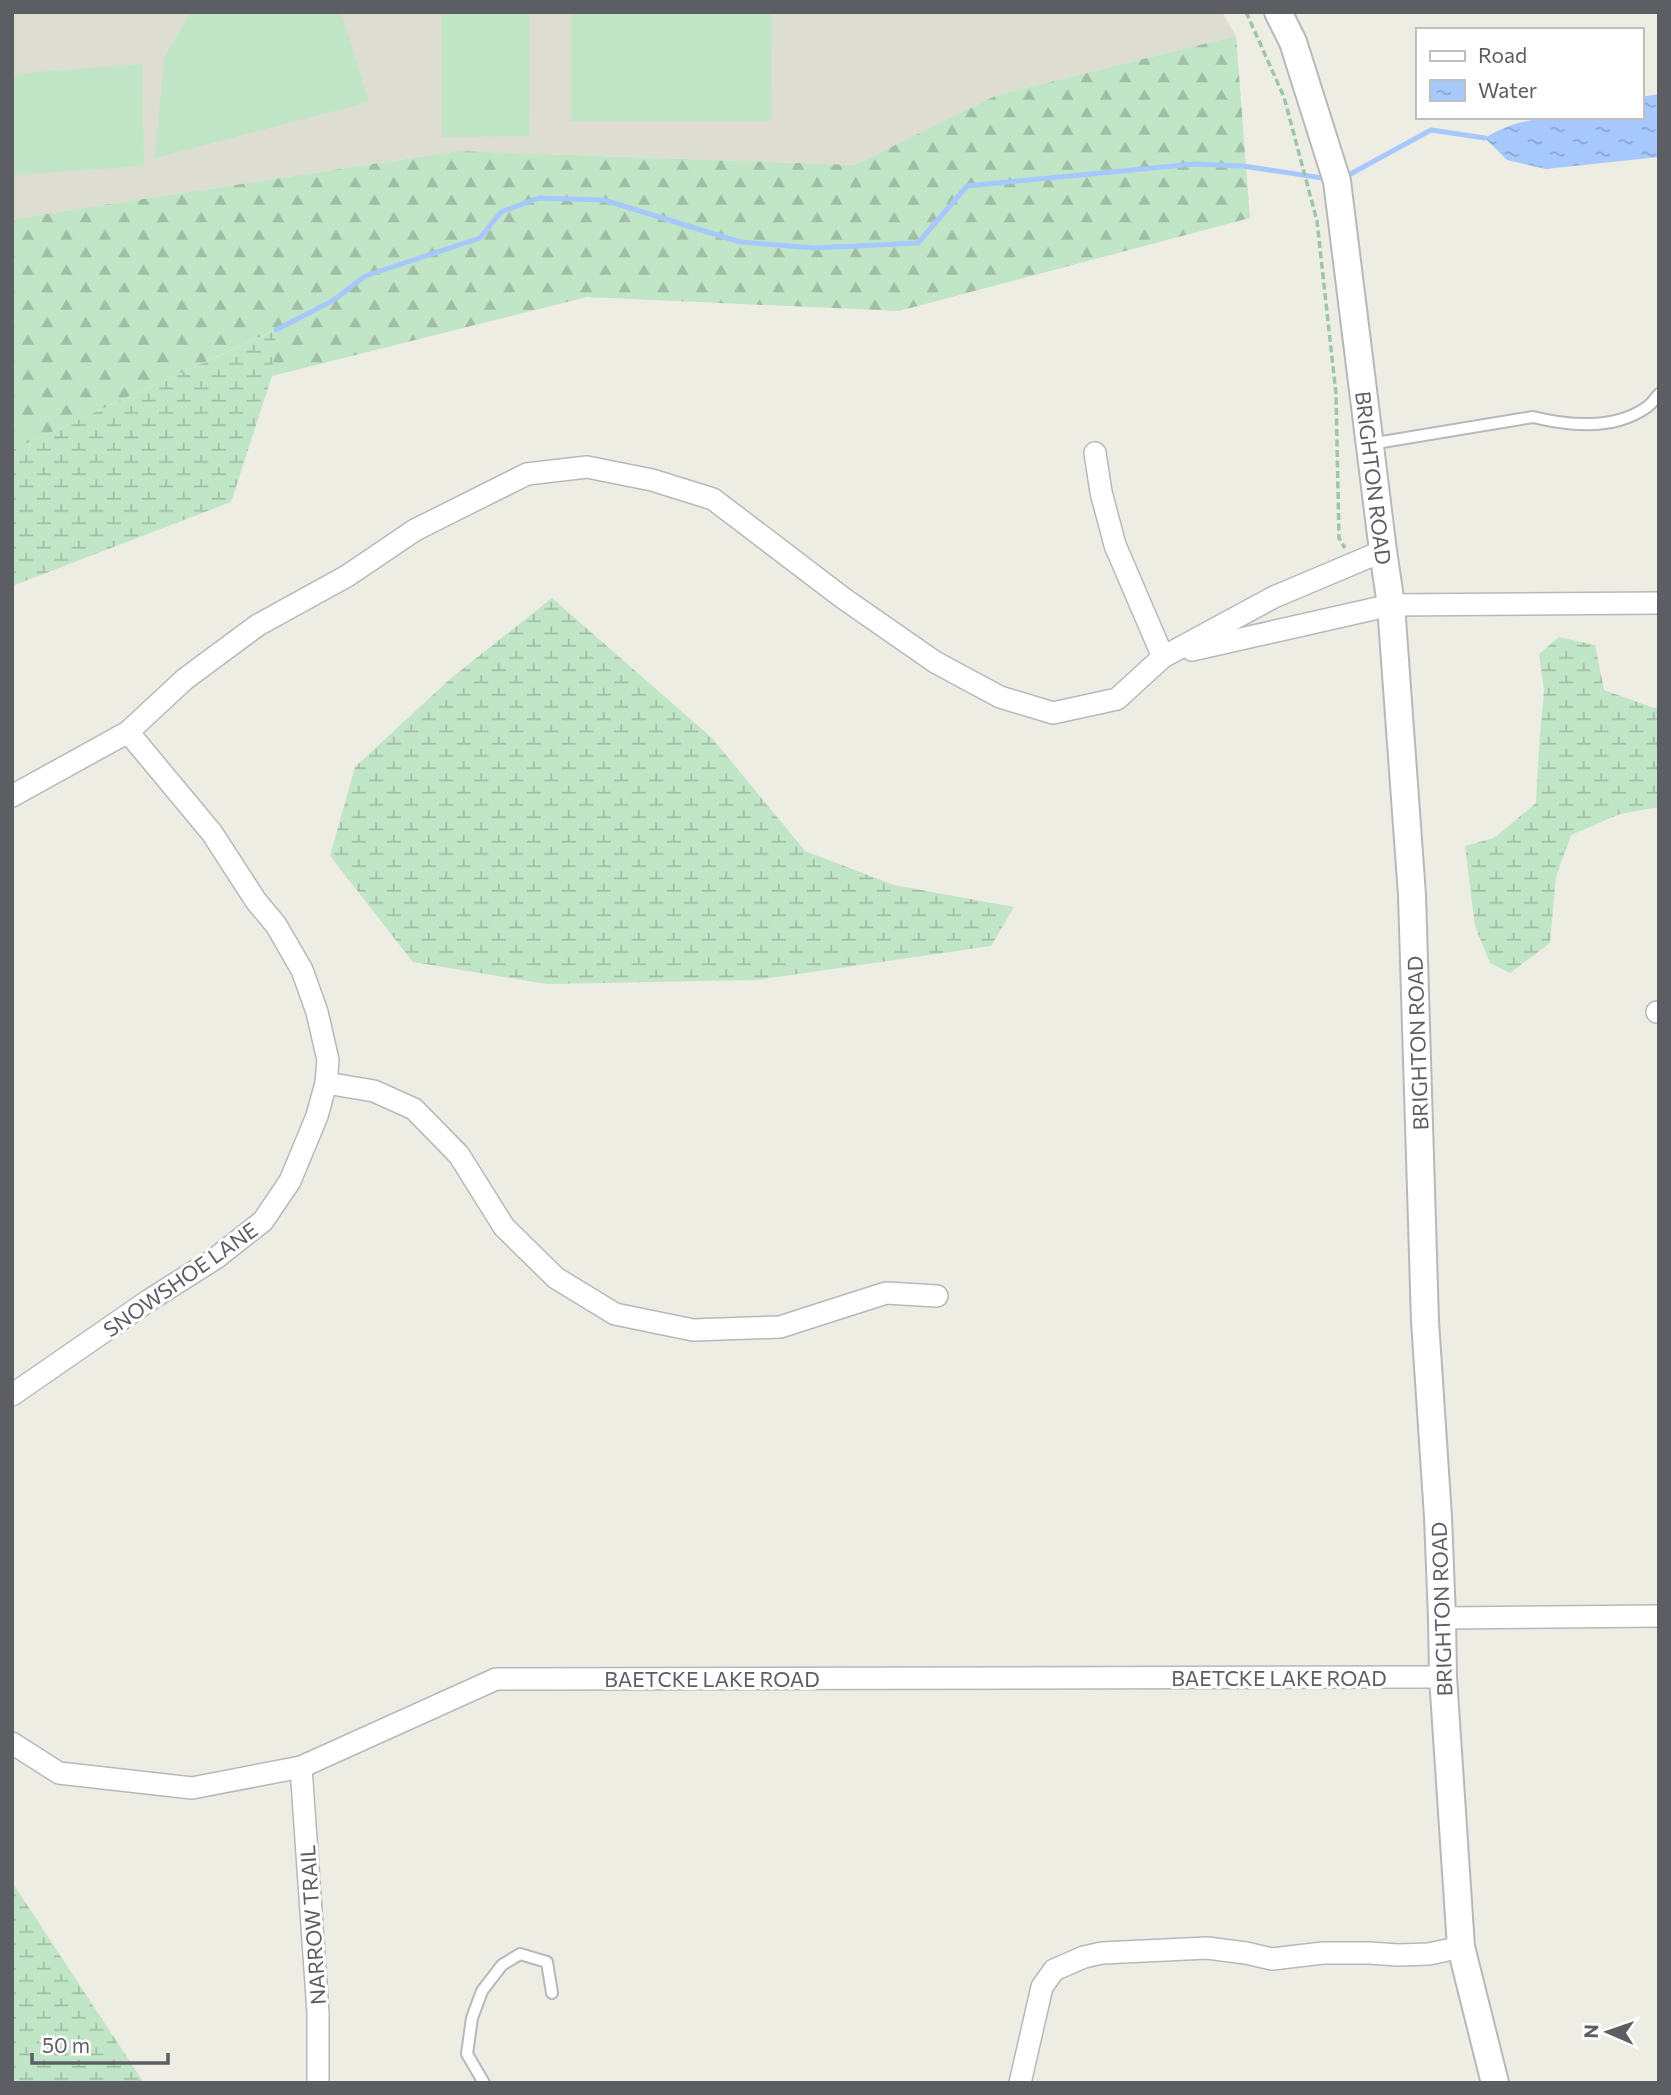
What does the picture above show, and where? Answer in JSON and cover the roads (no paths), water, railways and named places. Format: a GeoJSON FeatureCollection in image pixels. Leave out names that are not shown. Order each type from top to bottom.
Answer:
{"type":"FeatureCollection","features":[{"type":"Feature","properties":{"kind":"street","name":"BRIGHTON ROAD"},"geometry":{"type":"LineString","coordinates":[[1278,12],[1293,43],[1337,181],[1391,605],[1412,895],[1425,1321],[1438,1517],[1443,1676],[1461,1947],[1495,2083]]}},
{"type":"Feature","properties":{"kind":"street"},"geometry":{"type":"LineString","coordinates":[[1095,453],[1101,492],[1115,545],[1163,657]]}},
{"type":"Feature","properties":{"kind":"street"},"geometry":{"type":"LineString","coordinates":[[12,796],[128,732],[185,680],[258,625],[347,576],[415,530],[527,474],[587,467],[652,480],[713,499],[844,598],[935,662],[1000,697],[1053,713],[1116,699],[1163,657],[1274,597],[1383,551]]}},
{"type":"Feature","properties":{"kind":"street"},"geometry":{"type":"LineString","coordinates":[[1163,657],[1391,605],[1659,603]]}},
{"type":"Feature","properties":{"kind":"street","name":"SNOWSHOE LANE"},"geometry":{"type":"LineString","coordinates":[[12,1395],[148,1301],[216,1258],[263,1221],[290,1181],[317,1116],[326,1083],[328,1060],[317,1012],[295,959],[276,925],[256,901],[212,833],[128,732]]}},
{"type":"Feature","properties":{"kind":"street"},"geometry":{"type":"LineString","coordinates":[[326,1083],[374,1091],[414,1109],[459,1155],[504,1227],[556,1278],[615,1314],[693,1331],[780,1327],[886,1293],[937,1296]]}},
{"type":"Feature","properties":{"kind":"street"},"geometry":{"type":"LineString","coordinates":[[1443,1618],[1659,1616]]}},
{"type":"Feature","properties":{"kind":"street","name":"BAETCKE LAKE ROAD"},"geometry":{"type":"LineString","coordinates":[[12,1743],[59,1773],[192,1788],[301,1767],[496,1679],[1443,1676]]}},
{"type":"Feature","properties":{"kind":"street","name":"NARROW TRAIL"},"geometry":{"type":"LineString","coordinates":[[301,1767],[318,2013],[317,2083]]}},
{"type":"Feature","properties":{"kind":"street"},"geometry":{"type":"LineString","coordinates":[[1020,2083],[1042,1987],[1054,1970],[1084,1957],[1102,1953],[1207,1948],[1246,1952],[1272,1959],[1323,1953],[1429,1954],[1461,1947]]}},
{"type":"Feature","properties":{"kind":"lane"},"geometry":{"type":"LineString","coordinates":[[1370,444],[1533,417],[1548,421],[1614,423],[1648,407],[1659,394]]}},
{"type":"Feature","properties":{"kind":"lane"},"geometry":{"type":"LineString","coordinates":[[484,2083],[467,2054],[472,2018],[482,1991],[502,1965],[520,1954],[547,1962],[552,1993]]}},
{"type":"Feature","properties":{"kind":"water"},"geometry":{"type":"Polygon","coordinates":[[[1659,94],[1659,157],[1546,169],[1507,160],[1485,138],[1521,122],[1541,119],[1643,119],[1643,97],[1659,94]]]}},
{"type":"Feature","properties":{"kind":"waterway"},"geometry":{"type":"LineString","coordinates":[[1345,177],[1431,130],[1485,138]]}},
{"type":"Feature","properties":{"kind":"waterway"},"geometry":{"type":"LineString","coordinates":[[276,330],[334,300],[365,276],[480,238],[501,212],[539,198],[604,200],[740,242],[814,248],[918,243],[967,186],[1194,164],[1243,166],[1329,179]]}}]}
